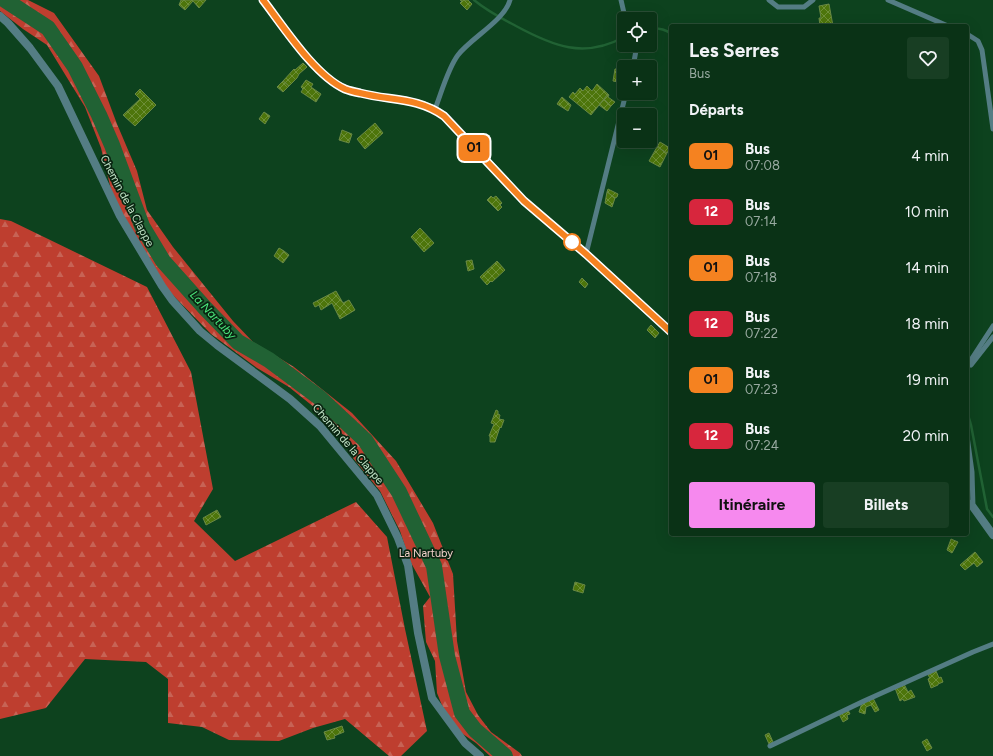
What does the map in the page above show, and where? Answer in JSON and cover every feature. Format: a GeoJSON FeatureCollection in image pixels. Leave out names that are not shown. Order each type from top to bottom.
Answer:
{"type":"FeatureCollection","features":[{"type":"Feature","properties":{"kind":"street"},"geometry":{"type":"LineString","coordinates":[[263,0],[312,64],[324,75],[345,89],[373,96],[420,103],[435,109],[444,116],[524,201],[586,254],[669,330]]}},
{"type":"Feature","properties":{"kind":"street","name":"Chemin de la Clappe"},"geometry":{"type":"LineString","coordinates":[[0,16],[30,48],[58,86],[120,216],[172,300],[206,336],[290,399],[320,426],[377,495],[398,538],[408,564],[418,634],[432,698],[465,743],[480,756]]}},
{"type":"Feature","properties":{"kind":"street"},"geometry":{"type":"LineString","coordinates":[[970,504],[993,535]]}},
{"type":"Feature","properties":{"kind":"lane"},"geometry":{"type":"LineString","coordinates":[[435,109],[456,57],[474,38],[499,18],[510,0]]}},
{"type":"Feature","properties":{"kind":"lane"},"geometry":{"type":"LineString","coordinates":[[621,0],[624,12]]}},
{"type":"Feature","properties":{"kind":"lane"},"geometry":{"type":"LineString","coordinates":[[769,0],[778,7],[804,7],[813,0]]}},
{"type":"Feature","properties":{"kind":"lane"},"geometry":{"type":"LineString","coordinates":[[888,0],[943,24]]}},
{"type":"Feature","properties":{"kind":"lane"},"geometry":{"type":"LineString","coordinates":[[969,35],[978,41],[982,50],[993,129]]}},
{"type":"Feature","properties":{"kind":"lane"},"geometry":{"type":"LineString","coordinates":[[586,254],[624,100]]}},
{"type":"Feature","properties":{"kind":"lane"},"geometry":{"type":"LineString","coordinates":[[969,365],[993,326]]}},
{"type":"Feature","properties":{"kind":"lane"},"geometry":{"type":"LineString","coordinates":[[969,366],[993,337]]}},
{"type":"Feature","properties":{"kind":"lane"},"geometry":{"type":"LineString","coordinates":[[969,450],[972,472],[970,504]]}},
{"type":"Feature","properties":{"kind":"lane"},"geometry":{"type":"LineString","coordinates":[[770,746],[886,691],[993,644]]}},
{"type":"Feature","properties":{"kind":"green space","name":"La Nartuby"},"geometry":{"type":"Polygon","coordinates":[[[0,0],[28,0],[54,13],[99,76],[137,171],[147,210],[173,247],[233,321],[253,342],[294,367],[352,413],[396,461],[433,523],[453,574],[457,641],[466,692],[478,715],[491,732],[522,756],[490,756],[476,743],[460,732],[447,716],[437,693],[435,661],[426,642],[423,606],[430,597],[410,561],[400,531],[380,491],[353,458],[354,446],[325,416],[289,387],[257,368],[211,334],[162,284],[114,202],[101,148],[85,107],[47,45],[0,11],[0,0]]]}},
{"type":"Feature","properties":{"kind":"green space"},"geometry":{"type":"Polygon","coordinates":[[[0,219],[11,221],[147,287],[191,372],[213,489],[194,521],[235,561],[356,502],[387,537],[427,731],[401,756],[389,756],[345,719],[313,728],[279,741],[229,740],[202,727],[168,723],[168,679],[146,662],[85,659],[46,708],[0,719],[0,219]]]}},
{"type":"Feature","properties":{"kind":"building"},"geometry":{"type":"Polygon","coordinates":[[[181,0],[206,0],[199,8],[193,1],[185,10],[179,5],[181,0]]]}},
{"type":"Feature","properties":{"kind":"building"},"geometry":{"type":"Polygon","coordinates":[[[460,0],[468,0],[472,4],[467,10],[460,3],[462,1],[460,0]]]}},
{"type":"Feature","properties":{"kind":"building"},"geometry":{"type":"Polygon","coordinates":[[[829,4],[833,24],[820,24],[819,18],[821,18],[819,6],[829,4]]]}},
{"type":"Feature","properties":{"kind":"building"},"geometry":{"type":"Polygon","coordinates":[[[303,63],[307,67],[289,86],[283,81],[294,69],[295,70],[303,63]]]}},
{"type":"Feature","properties":{"kind":"building"},"geometry":{"type":"Polygon","coordinates":[[[615,69],[617,69],[617,82],[613,81],[615,69]]]}},
{"type":"Feature","properties":{"kind":"building"},"geometry":{"type":"Polygon","coordinates":[[[306,80],[313,84],[311,87],[321,94],[316,102],[301,92],[303,89],[301,87],[306,80]]]}},
{"type":"Feature","properties":{"kind":"building"},"geometry":{"type":"Polygon","coordinates":[[[283,81],[289,86],[283,92],[277,87],[283,81]]]}},
{"type":"Feature","properties":{"kind":"building"},"geometry":{"type":"Polygon","coordinates":[[[597,84],[608,94],[591,115],[569,97],[573,92],[575,94],[580,88],[583,91],[587,86],[592,91],[597,84]]]}},
{"type":"Feature","properties":{"kind":"building"},"geometry":{"type":"Polygon","coordinates":[[[140,89],[156,105],[135,126],[123,115],[140,99],[135,94],[140,89]]]}},
{"type":"Feature","properties":{"kind":"building"},"geometry":{"type":"Polygon","coordinates":[[[608,94],[608,97],[615,102],[611,106],[604,99],[608,94]]]}},
{"type":"Feature","properties":{"kind":"building"},"geometry":{"type":"Polygon","coordinates":[[[562,97],[571,105],[568,111],[557,104],[562,97]]]}},
{"type":"Feature","properties":{"kind":"building"},"geometry":{"type":"Polygon","coordinates":[[[604,99],[611,106],[607,111],[599,105],[604,99]]]}},
{"type":"Feature","properties":{"kind":"building"},"geometry":{"type":"Polygon","coordinates":[[[264,112],[270,116],[265,124],[259,119],[264,112]]]}},
{"type":"Feature","properties":{"kind":"building"},"geometry":{"type":"Polygon","coordinates":[[[375,123],[383,133],[365,149],[357,139],[375,123]]]}},
{"type":"Feature","properties":{"kind":"building"},"geometry":{"type":"Polygon","coordinates":[[[342,130],[352,134],[349,143],[339,140],[342,130]]]}},
{"type":"Feature","properties":{"kind":"building"},"geometry":{"type":"Polygon","coordinates":[[[660,142],[669,147],[667,153],[657,147],[660,142]]]}},
{"type":"Feature","properties":{"kind":"building"},"geometry":{"type":"Polygon","coordinates":[[[657,147],[667,153],[660,167],[649,161],[657,147]]]}},
{"type":"Feature","properties":{"kind":"building"},"geometry":{"type":"Polygon","coordinates":[[[608,189],[618,194],[617,197],[615,198],[607,192],[608,189]]]}},
{"type":"Feature","properties":{"kind":"building"},"geometry":{"type":"Polygon","coordinates":[[[607,192],[615,198],[612,207],[605,203],[607,192]]]}},
{"type":"Feature","properties":{"kind":"building"},"geometry":{"type":"Polygon","coordinates":[[[491,196],[493,198],[496,196],[502,203],[500,205],[502,207],[498,211],[487,200],[491,196]]]}},
{"type":"Feature","properties":{"kind":"building"},"geometry":{"type":"Polygon","coordinates":[[[420,228],[434,243],[424,252],[411,237],[420,228]]]}},
{"type":"Feature","properties":{"kind":"building"},"geometry":{"type":"Polygon","coordinates":[[[279,248],[284,251],[278,259],[274,256],[279,248]]]}},
{"type":"Feature","properties":{"kind":"building"},"geometry":{"type":"Polygon","coordinates":[[[284,251],[289,255],[283,263],[278,259],[284,251]]]}},
{"type":"Feature","properties":{"kind":"building"},"geometry":{"type":"Polygon","coordinates":[[[472,260],[474,269],[468,271],[466,261],[472,260]]]}},
{"type":"Feature","properties":{"kind":"building"},"geometry":{"type":"Polygon","coordinates":[[[497,261],[505,270],[487,285],[480,277],[497,261]]]}},
{"type":"Feature","properties":{"kind":"building"},"geometry":{"type":"Polygon","coordinates":[[[582,278],[588,284],[585,288],[579,282],[582,278]]]}},
{"type":"Feature","properties":{"kind":"building"},"geometry":{"type":"Polygon","coordinates":[[[336,291],[343,303],[349,300],[355,310],[340,319],[332,303],[321,310],[319,305],[315,307],[313,303],[336,291]]]}},
{"type":"Feature","properties":{"kind":"building"},"geometry":{"type":"Polygon","coordinates":[[[651,325],[659,333],[655,338],[647,330],[651,325]]]}},
{"type":"Feature","properties":{"kind":"building"},"geometry":{"type":"Polygon","coordinates":[[[496,410],[500,415],[499,419],[504,420],[495,442],[490,442],[489,436],[494,424],[491,423],[496,410]]]}},
{"type":"Feature","properties":{"kind":"building"},"geometry":{"type":"Polygon","coordinates":[[[217,510],[221,517],[206,525],[203,518],[217,510]]]}},
{"type":"Feature","properties":{"kind":"building"},"geometry":{"type":"Polygon","coordinates":[[[951,539],[958,542],[952,553],[947,550],[951,539]]]}},
{"type":"Feature","properties":{"kind":"building"},"geometry":{"type":"Polygon","coordinates":[[[975,552],[983,562],[977,567],[974,563],[965,570],[960,565],[975,552]]]}},
{"type":"Feature","properties":{"kind":"building"},"geometry":{"type":"Polygon","coordinates":[[[575,582],[585,585],[583,593],[573,590],[575,582]]]}},
{"type":"Feature","properties":{"kind":"building"},"geometry":{"type":"Polygon","coordinates":[[[936,671],[939,678],[941,677],[943,682],[931,688],[928,679],[930,678],[928,675],[936,671]]]}},
{"type":"Feature","properties":{"kind":"building"},"geometry":{"type":"Polygon","coordinates":[[[904,684],[908,692],[911,690],[915,697],[900,701],[895,688],[904,684]]]}},
{"type":"Feature","properties":{"kind":"building"},"geometry":{"type":"Polygon","coordinates":[[[873,698],[879,710],[875,712],[871,705],[866,707],[865,714],[859,712],[862,703],[873,698]]]}},
{"type":"Feature","properties":{"kind":"building"},"geometry":{"type":"Polygon","coordinates":[[[848,710],[850,714],[847,715],[848,719],[843,722],[839,714],[848,710]]]}},
{"type":"Feature","properties":{"kind":"building"},"geometry":{"type":"Polygon","coordinates":[[[342,726],[344,732],[334,736],[335,738],[327,740],[324,732],[342,726]]]}},
{"type":"Feature","properties":{"kind":"building"},"geometry":{"type":"Polygon","coordinates":[[[769,733],[773,742],[769,744],[765,735],[769,733]]]}},
{"type":"Feature","properties":{"kind":"building"},"geometry":{"type":"Polygon","coordinates":[[[927,739],[932,748],[927,751],[922,742],[927,739]]]}},
{"type":"Feature","properties":{"kind":"waterway","name":"La Nartuby"},"geometry":{"type":"LineString","coordinates":[[5,0],[48,28],[75,67],[112,145],[142,226],[163,261],[238,342],[269,360],[320,398],[365,440],[399,492],[434,566],[447,656],[462,713],[475,730],[505,756]]}},
{"type":"Feature","properties":{"kind":"waterway"},"geometry":{"type":"LineString","coordinates":[[474,0],[505,20],[556,44],[582,48],[609,44],[617,40]]}},
{"type":"Feature","properties":{"kind":"waterway"},"geometry":{"type":"LineString","coordinates":[[657,29],[669,32]]}},
{"type":"Feature","properties":{"kind":"waterway"},"geometry":{"type":"LineString","coordinates":[[969,418],[987,509],[993,517]]}},
{"type":"Feature","properties":{"kind":"bus line","name":"01"},"geometry":{"type":"LineString","coordinates":[[263,0],[312,64],[324,75],[345,89],[373,96],[420,103],[435,109],[444,116],[524,201],[586,254],[669,330]]}}]}
